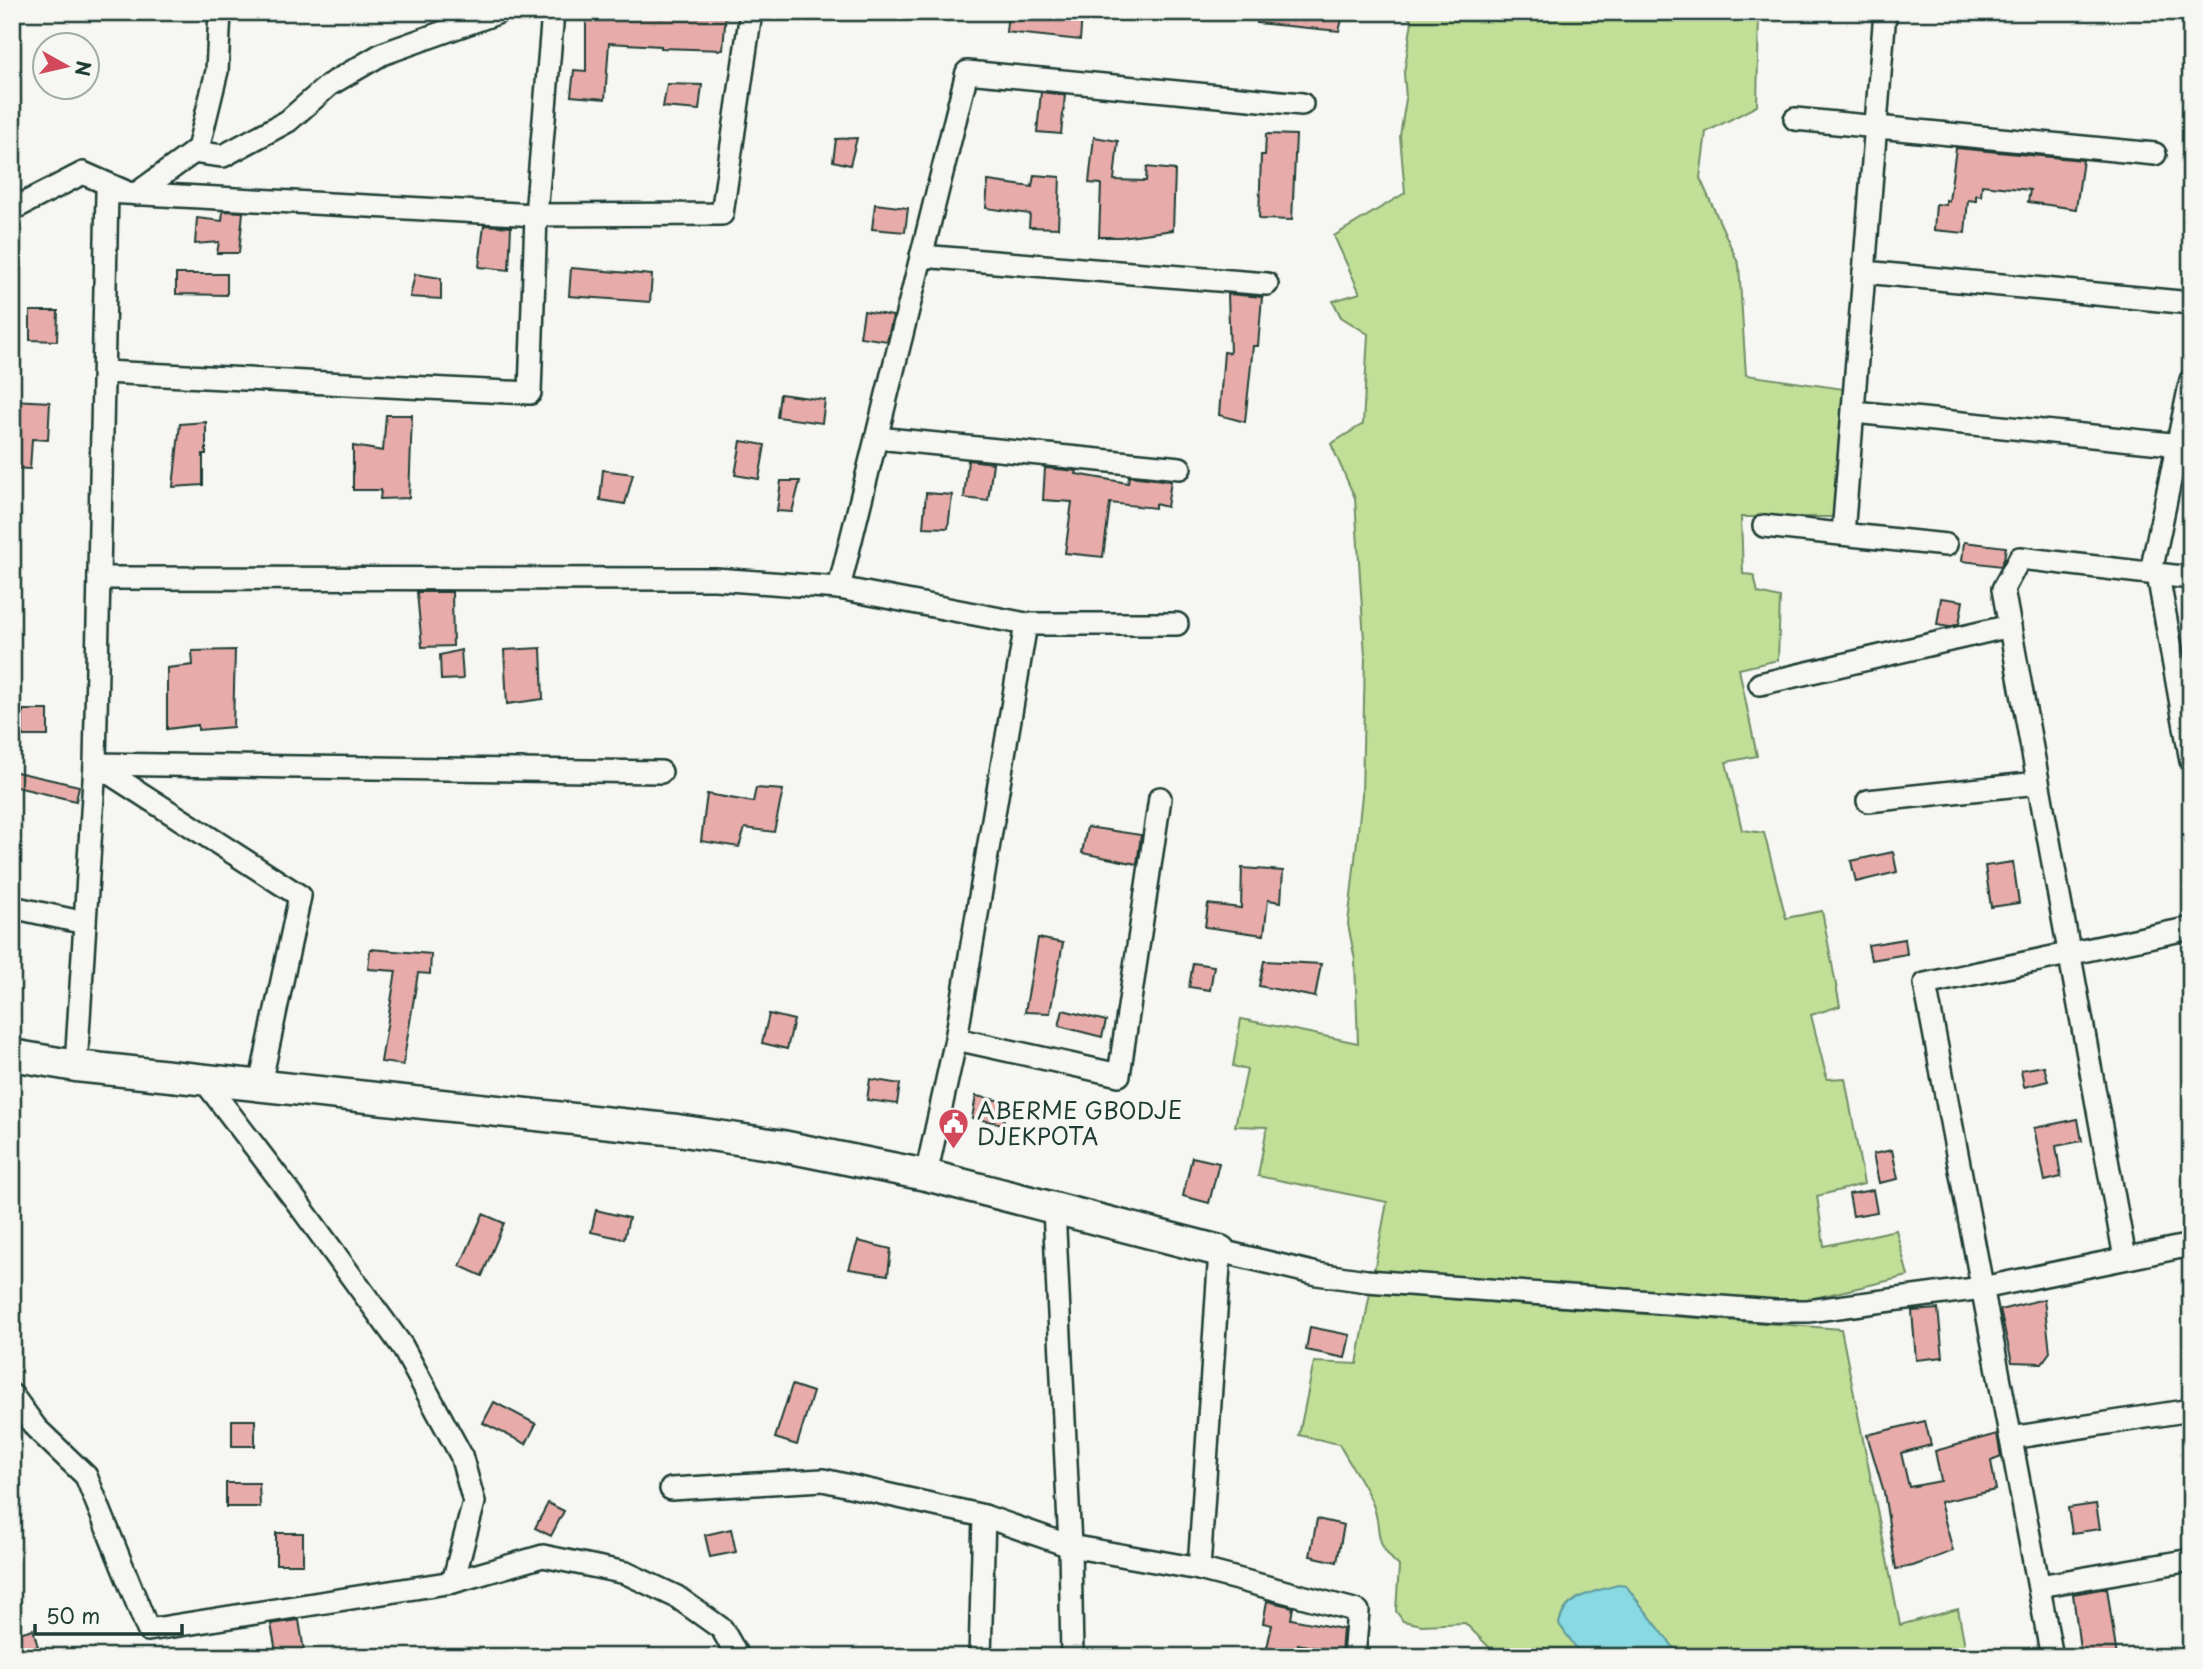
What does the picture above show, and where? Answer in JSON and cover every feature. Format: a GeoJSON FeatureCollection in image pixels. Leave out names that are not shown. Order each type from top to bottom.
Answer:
{"type":"FeatureCollection","features":[{"type":"Feature","properties":{"kind":"street"},"geometry":{"type":"LineString","coordinates":[[132,193],[198,149],[217,71],[220,12]]}},
{"type":"Feature","properties":{"kind":"street"},"geometry":{"type":"LineString","coordinates":[[104,372],[530,393],[536,215],[553,12]]}},
{"type":"Feature","properties":{"kind":"street"},"geometry":{"type":"LineString","coordinates":[[76,1066],[95,764],[107,192],[536,215],[722,215],[751,12]]}},
{"type":"Feature","properties":{"kind":"street"},"geometry":{"type":"LineString","coordinates":[[1843,534],[1885,12]]}},
{"type":"Feature","properties":{"kind":"street"},"geometry":{"type":"LineString","coordinates":[[193,152],[223,156],[288,121],[329,85],[382,54],[498,13]]}},
{"type":"Feature","properties":{"kind":"street"},"geometry":{"type":"LineString","coordinates":[[839,588],[967,72],[1302,104]]}},
{"type":"Feature","properties":{"kind":"street"},"geometry":{"type":"LineString","coordinates":[[1794,119],[2155,154]]}},
{"type":"Feature","properties":{"kind":"street"},"geometry":{"type":"LineString","coordinates":[[19,206],[83,173],[132,193]]}},
{"type":"Feature","properties":{"kind":"street"},"geometry":{"type":"LineString","coordinates":[[921,256],[1267,285]]}},
{"type":"Feature","properties":{"kind":"street"},"geometry":{"type":"LineString","coordinates":[[1864,272],[2191,303]]}},
{"type":"Feature","properties":{"kind":"street"},"geometry":{"type":"LineString","coordinates":[[2190,753],[2155,573],[2184,446],[2191,380]]}},
{"type":"Feature","properties":{"kind":"street"},"geometry":{"type":"LineString","coordinates":[[1854,412],[2184,446]]}},
{"type":"Feature","properties":{"kind":"street"},"geometry":{"type":"LineString","coordinates":[[877,438],[1180,468]]}},
{"type":"Feature","properties":{"kind":"street"},"geometry":{"type":"LineString","coordinates":[[1764,526],[1946,545]]}},
{"type":"Feature","properties":{"kind":"street"},"geometry":{"type":"LineString","coordinates":[[2125,1258],[2003,589],[2020,558],[2191,578]]}},
{"type":"Feature","properties":{"kind":"street"},"geometry":{"type":"LineString","coordinates":[[99,578],[715,579],[839,588],[1026,624],[1177,624]]}},
{"type":"Feature","properties":{"kind":"street"},"geometry":{"type":"LineString","coordinates":[[926,1175],[956,1039],[1026,624]]}},
{"type":"Feature","properties":{"kind":"street"},"geometry":{"type":"LineString","coordinates":[[1760,684],[2010,626]]}},
{"type":"Feature","properties":{"kind":"street"},"geometry":{"type":"LineString","coordinates":[[95,764],[661,772]]}},
{"type":"Feature","properties":{"kind":"street"},"geometry":{"type":"LineString","coordinates":[[95,764],[300,895],[260,1084]]}},
{"type":"Feature","properties":{"kind":"street"},"geometry":{"type":"LineString","coordinates":[[1868,801],[2038,783]]}},
{"type":"Feature","properties":{"kind":"street"},"geometry":{"type":"LineString","coordinates":[[956,1039],[1119,1075],[1160,797]]}},
{"type":"Feature","properties":{"kind":"street"},"geometry":{"type":"LineString","coordinates":[[12,906],[85,923]]}},
{"type":"Feature","properties":{"kind":"street"},"geometry":{"type":"LineString","coordinates":[[2052,1657],[1925,984],[2191,929]]}},
{"type":"Feature","properties":{"kind":"street"},"geometry":{"type":"LineString","coordinates":[[12,1055],[76,1066],[677,1130],[777,1145],[926,1175],[1317,1274],[1367,1281],[1775,1311],[1830,1309],[1982,1288],[2191,1245]]}},
{"type":"Feature","properties":{"kind":"street"},"geometry":{"type":"LineString","coordinates":[[203,1079],[298,1202],[402,1346],[461,1455],[474,1502],[453,1582]]}},
{"type":"Feature","properties":{"kind":"street"},"geometry":{"type":"LineString","coordinates":[[1054,1209],[1070,1546],[1072,1657]]}},
{"type":"Feature","properties":{"kind":"street"},"geometry":{"type":"LineString","coordinates":[[1199,1569],[1220,1251]]}},
{"type":"Feature","properties":{"kind":"street"},"geometry":{"type":"LineString","coordinates":[[12,1395],[36,1428]]}},
{"type":"Feature","properties":{"kind":"street"},"geometry":{"type":"LineString","coordinates":[[2011,1438],[2191,1410]]}},
{"type":"Feature","properties":{"kind":"street"},"geometry":{"type":"LineString","coordinates":[[12,1411],[36,1428],[86,1476],[148,1630],[453,1582],[543,1556],[626,1573],[677,1597],[722,1629],[738,1657]]}},
{"type":"Feature","properties":{"kind":"street"},"geometry":{"type":"LineString","coordinates":[[671,1489],[823,1480],[984,1516],[1070,1546],[1199,1569],[1358,1611],[1354,1657]]}},
{"type":"Feature","properties":{"kind":"street"},"geometry":{"type":"LineString","coordinates":[[980,1657],[984,1516]]}},
{"type":"Feature","properties":{"kind":"street"},"geometry":{"type":"LineString","coordinates":[[2039,1586],[2191,1560]]}},
{"type":"Feature","properties":{"kind":"green space"},"geometry":{"type":"Polygon","coordinates":[[[1402,12],[1759,12],[1757,106],[1706,132],[1700,178],[1739,265],[1746,375],[1844,389],[1833,517],[1741,517],[1743,574],[1754,575],[1758,593],[1780,598],[1778,660],[1739,669],[1757,756],[1726,762],[1742,830],[1764,833],[1786,918],[1822,911],[1840,1006],[1811,1015],[1827,1079],[1845,1078],[1864,1184],[1817,1196],[1824,1246],[1896,1230],[1908,1276],[1802,1301],[1776,1302],[1374,1271],[1387,1202],[1258,1176],[1267,1127],[1235,1126],[1247,1070],[1233,1066],[1241,1019],[1358,1043],[1355,960],[1348,924],[1362,795],[1365,656],[1355,498],[1331,444],[1363,424],[1368,334],[1341,317],[1333,301],[1360,293],[1334,236],[1405,193],[1400,136],[1406,99],[1404,73],[1412,21],[1402,12]]]}},
{"type":"Feature","properties":{"kind":"green space"},"geometry":{"type":"Polygon","coordinates":[[[1370,1293],[1841,1329],[1900,1625],[1958,1609],[1967,1657],[1681,1657],[1626,1586],[1585,1595],[1568,1605],[1562,1613],[1559,1624],[1583,1657],[1499,1657],[1465,1623],[1422,1625],[1403,1621],[1396,1611],[1399,1566],[1384,1549],[1372,1502],[1364,1487],[1339,1444],[1299,1435],[1314,1362],[1357,1364],[1370,1293]]]}},
{"type":"Feature","properties":{"kind":"water"},"geometry":{"type":"Polygon","coordinates":[[[1618,1585],[1626,1586],[1681,1657],[1583,1657],[1559,1624],[1562,1614],[1582,1596],[1618,1585]]]}},
{"type":"Feature","properties":{"kind":"building"},"geometry":{"type":"Polygon","coordinates":[[[586,12],[615,12],[662,18],[662,12],[699,17],[699,12],[726,12],[723,50],[609,43],[605,99],[571,96],[574,70],[586,71],[586,12]]]}},
{"type":"Feature","properties":{"kind":"building"},"geometry":{"type":"Polygon","coordinates":[[[1008,12],[1082,15],[1080,40],[1006,32],[1008,12]]]}},
{"type":"Feature","properties":{"kind":"building"},"geometry":{"type":"Polygon","coordinates":[[[1258,12],[1344,12],[1339,31],[1257,23],[1258,12]]]}},
{"type":"Feature","properties":{"kind":"building"},"geometry":{"type":"Polygon","coordinates":[[[667,84],[702,85],[699,110],[663,107],[667,84]]]}},
{"type":"Feature","properties":{"kind":"building"},"geometry":{"type":"Polygon","coordinates":[[[1041,92],[1065,95],[1061,134],[1037,132],[1041,92]]]}},
{"type":"Feature","properties":{"kind":"building"},"geometry":{"type":"Polygon","coordinates":[[[1266,134],[1296,135],[1292,220],[1259,219],[1261,155],[1265,155],[1266,134]]]}},
{"type":"Feature","properties":{"kind":"building"},"geometry":{"type":"Polygon","coordinates":[[[1094,137],[1118,141],[1114,180],[1146,181],[1147,167],[1175,170],[1173,230],[1099,237],[1101,184],[1089,183],[1094,137]]]}},
{"type":"Feature","properties":{"kind":"building"},"geometry":{"type":"Polygon","coordinates":[[[857,138],[850,165],[833,161],[836,139],[857,138]]]}},
{"type":"Feature","properties":{"kind":"building"},"geometry":{"type":"Polygon","coordinates":[[[1956,148],[2083,160],[2076,209],[2028,202],[2030,190],[1982,185],[1981,196],[1976,195],[1976,201],[1968,200],[1965,233],[1934,230],[1936,204],[1946,205],[1946,200],[1949,201],[1956,148]]]}},
{"type":"Feature","properties":{"kind":"building"},"geometry":{"type":"Polygon","coordinates":[[[1034,175],[1060,177],[1058,228],[1029,227],[1030,214],[986,208],[988,181],[1032,187],[1034,175]]]}},
{"type":"Feature","properties":{"kind":"building"},"geometry":{"type":"Polygon","coordinates":[[[875,204],[908,208],[905,232],[872,229],[875,204]]]}},
{"type":"Feature","properties":{"kind":"building"},"geometry":{"type":"Polygon","coordinates":[[[223,211],[243,212],[239,253],[217,253],[219,242],[195,244],[197,218],[222,221],[223,211]]]}},
{"type":"Feature","properties":{"kind":"building"},"geometry":{"type":"Polygon","coordinates":[[[484,225],[511,227],[509,270],[479,267],[484,225]]]}},
{"type":"Feature","properties":{"kind":"building"},"geometry":{"type":"Polygon","coordinates":[[[571,268],[652,275],[650,302],[569,296],[571,268]]]}},
{"type":"Feature","properties":{"kind":"building"},"geometry":{"type":"Polygon","coordinates":[[[176,274],[227,274],[227,295],[176,294],[176,274]]]}},
{"type":"Feature","properties":{"kind":"building"},"geometry":{"type":"Polygon","coordinates":[[[415,274],[441,278],[441,299],[410,297],[415,274]]]}},
{"type":"Feature","properties":{"kind":"building"},"geometry":{"type":"Polygon","coordinates":[[[1228,294],[1262,297],[1258,346],[1253,346],[1245,422],[1219,415],[1224,352],[1230,353],[1228,294]]]}},
{"type":"Feature","properties":{"kind":"building"},"geometry":{"type":"Polygon","coordinates":[[[30,311],[58,311],[57,341],[30,340],[30,311]]]}},
{"type":"Feature","properties":{"kind":"building"},"geometry":{"type":"Polygon","coordinates":[[[864,311],[893,316],[887,341],[860,337],[864,311]]]}},
{"type":"Feature","properties":{"kind":"building"},"geometry":{"type":"Polygon","coordinates":[[[780,394],[825,400],[822,423],[777,417],[780,394]]]}},
{"type":"Feature","properties":{"kind":"building"},"geometry":{"type":"Polygon","coordinates":[[[12,400],[50,402],[48,440],[32,439],[30,469],[12,468],[12,400]]]}},
{"type":"Feature","properties":{"kind":"building"},"geometry":{"type":"Polygon","coordinates":[[[386,415],[412,415],[409,498],[380,499],[381,490],[353,490],[353,446],[383,451],[386,415]]]}},
{"type":"Feature","properties":{"kind":"building"},"geometry":{"type":"Polygon","coordinates":[[[206,422],[203,485],[173,487],[180,424],[206,422]]]}},
{"type":"Feature","properties":{"kind":"building"},"geometry":{"type":"Polygon","coordinates":[[[741,441],[765,445],[759,479],[735,475],[741,441]]]}},
{"type":"Feature","properties":{"kind":"building"},"geometry":{"type":"Polygon","coordinates":[[[968,460],[993,463],[988,501],[964,498],[968,460]]]}},
{"type":"Feature","properties":{"kind":"building"},"geometry":{"type":"Polygon","coordinates":[[[1045,468],[1077,471],[1076,474],[1128,483],[1129,476],[1171,481],[1167,507],[1155,504],[1155,508],[1110,503],[1103,557],[1065,553],[1072,502],[1043,500],[1045,468]]]}},
{"type":"Feature","properties":{"kind":"building"},"geometry":{"type":"Polygon","coordinates":[[[603,470],[633,474],[625,504],[600,500],[603,470]]]}},
{"type":"Feature","properties":{"kind":"building"},"geometry":{"type":"Polygon","coordinates":[[[781,481],[800,481],[792,512],[777,511],[781,481]]]}},
{"type":"Feature","properties":{"kind":"building"},"geometry":{"type":"Polygon","coordinates":[[[926,493],[952,495],[948,528],[923,527],[926,493]]]}},
{"type":"Feature","properties":{"kind":"building"},"geometry":{"type":"Polygon","coordinates":[[[1964,542],[2006,547],[2001,566],[1962,561],[1964,542]]]}},
{"type":"Feature","properties":{"kind":"building"},"geometry":{"type":"Polygon","coordinates":[[[417,592],[452,592],[453,646],[422,647],[417,592]]]}},
{"type":"Feature","properties":{"kind":"building"},"geometry":{"type":"Polygon","coordinates":[[[1941,598],[1963,601],[1959,624],[1949,627],[1937,625],[1941,598]]]}},
{"type":"Feature","properties":{"kind":"building"},"geometry":{"type":"Polygon","coordinates":[[[541,648],[543,699],[507,704],[504,650],[541,648]]]}},
{"type":"Feature","properties":{"kind":"building"},"geometry":{"type":"Polygon","coordinates":[[[235,650],[233,727],[198,730],[198,725],[167,729],[167,668],[193,665],[192,651],[235,650]]]}},
{"type":"Feature","properties":{"kind":"building"},"geometry":{"type":"Polygon","coordinates":[[[461,650],[463,679],[441,680],[440,655],[461,650]]]}},
{"type":"Feature","properties":{"kind":"building"},"geometry":{"type":"Polygon","coordinates":[[[23,710],[48,710],[48,736],[23,736],[23,710]]]}},
{"type":"Feature","properties":{"kind":"building"},"geometry":{"type":"Polygon","coordinates":[[[12,771],[79,786],[76,801],[12,786],[12,771]]]}},
{"type":"Feature","properties":{"kind":"building"},"geometry":{"type":"Polygon","coordinates":[[[756,788],[783,790],[774,832],[745,828],[739,847],[701,841],[707,794],[753,802],[756,788]]]}},
{"type":"Feature","properties":{"kind":"building"},"geometry":{"type":"Polygon","coordinates":[[[1087,827],[1141,835],[1137,864],[1082,853],[1087,827]]]}},
{"type":"Feature","properties":{"kind":"building"},"geometry":{"type":"Polygon","coordinates":[[[1893,852],[1897,872],[1856,882],[1851,861],[1893,852]]]}},
{"type":"Feature","properties":{"kind":"building"},"geometry":{"type":"Polygon","coordinates":[[[2013,862],[2019,903],[1991,907],[1985,866],[2013,862]]]}},
{"type":"Feature","properties":{"kind":"building"},"geometry":{"type":"Polygon","coordinates":[[[1242,868],[1283,871],[1281,902],[1268,900],[1264,935],[1205,927],[1208,904],[1241,908],[1242,868]]]}},
{"type":"Feature","properties":{"kind":"building"},"geometry":{"type":"Polygon","coordinates":[[[1038,938],[1063,943],[1050,1013],[1025,1012],[1038,938]]]}},
{"type":"Feature","properties":{"kind":"building"},"geometry":{"type":"Polygon","coordinates":[[[1905,939],[1907,954],[1871,960],[1868,945],[1905,939]]]}},
{"type":"Feature","properties":{"kind":"building"},"geometry":{"type":"Polygon","coordinates":[[[370,949],[431,954],[430,974],[418,973],[403,1065],[381,1062],[396,971],[368,969],[370,949]]]}},
{"type":"Feature","properties":{"kind":"building"},"geometry":{"type":"Polygon","coordinates":[[[1264,961],[1321,964],[1315,997],[1259,986],[1264,961]]]}},
{"type":"Feature","properties":{"kind":"building"},"geometry":{"type":"Polygon","coordinates":[[[1193,963],[1214,966],[1210,990],[1189,987],[1193,963]]]}},
{"type":"Feature","properties":{"kind":"building"},"geometry":{"type":"Polygon","coordinates":[[[1063,1010],[1106,1021],[1102,1037],[1059,1026],[1063,1010]]]}},
{"type":"Feature","properties":{"kind":"building"},"geometry":{"type":"Polygon","coordinates":[[[769,1014],[794,1020],[787,1049],[762,1043],[769,1014]]]}},
{"type":"Feature","properties":{"kind":"building"},"geometry":{"type":"Polygon","coordinates":[[[2044,1066],[2048,1081],[2024,1087],[2021,1070],[2044,1066]]]}},
{"type":"Feature","properties":{"kind":"building"},"geometry":{"type":"Polygon","coordinates":[[[870,1079],[900,1084],[897,1104],[867,1100],[870,1079]]]}},
{"type":"Feature","properties":{"kind":"building"},"geometry":{"type":"Polygon","coordinates":[[[976,1096],[1007,1102],[1003,1124],[972,1118],[976,1096]]]}},
{"type":"Feature","properties":{"kind":"building"},"geometry":{"type":"Polygon","coordinates":[[[2078,1119],[2082,1141],[2056,1146],[2061,1177],[2045,1181],[2034,1128],[2078,1119]]]}},
{"type":"Feature","properties":{"kind":"building"},"geometry":{"type":"Polygon","coordinates":[[[1892,1150],[1898,1179],[1879,1183],[1873,1154],[1892,1150]]]}},
{"type":"Feature","properties":{"kind":"building"},"geometry":{"type":"Polygon","coordinates":[[[1192,1157],[1219,1163],[1209,1203],[1183,1196],[1192,1157]]]}},
{"type":"Feature","properties":{"kind":"building"},"geometry":{"type":"Polygon","coordinates":[[[1873,1190],[1877,1212],[1853,1216],[1849,1194],[1873,1190]]]}},
{"type":"Feature","properties":{"kind":"building"},"geometry":{"type":"Polygon","coordinates":[[[596,1210],[629,1218],[624,1239],[591,1232],[596,1210]]]}},
{"type":"Feature","properties":{"kind":"building"},"geometry":{"type":"Polygon","coordinates":[[[483,1214],[504,1223],[482,1276],[460,1266],[483,1214]]]}},
{"type":"Feature","properties":{"kind":"building"},"geometry":{"type":"Polygon","coordinates":[[[858,1241],[891,1249],[888,1275],[849,1269],[858,1241]]]}},
{"type":"Feature","properties":{"kind":"building"},"geometry":{"type":"Polygon","coordinates":[[[2044,1299],[2050,1352],[2042,1363],[2012,1362],[2000,1310],[2044,1299]]]}},
{"type":"Feature","properties":{"kind":"building"},"geometry":{"type":"Polygon","coordinates":[[[1938,1309],[1943,1357],[1916,1360],[1912,1311],[1938,1309]]]}},
{"type":"Feature","properties":{"kind":"building"},"geometry":{"type":"Polygon","coordinates":[[[1310,1327],[1350,1335],[1345,1358],[1306,1350],[1310,1327]]]}},
{"type":"Feature","properties":{"kind":"building"},"geometry":{"type":"Polygon","coordinates":[[[792,1385],[813,1392],[797,1445],[775,1438],[792,1385]]]}},
{"type":"Feature","properties":{"kind":"building"},"geometry":{"type":"Polygon","coordinates":[[[494,1402],[536,1424],[526,1444],[483,1423],[494,1402]]]}},
{"type":"Feature","properties":{"kind":"building"},"geometry":{"type":"Polygon","coordinates":[[[232,1420],[255,1420],[255,1446],[232,1446],[232,1420]]]}},
{"type":"Feature","properties":{"kind":"building"},"geometry":{"type":"Polygon","coordinates":[[[1925,1421],[1931,1445],[1901,1453],[1909,1487],[1941,1481],[1935,1451],[1997,1434],[2001,1457],[1991,1461],[1996,1490],[1940,1502],[1953,1551],[1913,1566],[1896,1569],[1884,1492],[1867,1435],[1925,1421]]]}},
{"type":"Feature","properties":{"kind":"building"},"geometry":{"type":"Polygon","coordinates":[[[226,1483],[259,1483],[260,1507],[226,1507],[226,1483]]]}},
{"type":"Feature","properties":{"kind":"building"},"geometry":{"type":"Polygon","coordinates":[[[548,1503],[564,1511],[551,1536],[535,1528],[548,1503]]]}},
{"type":"Feature","properties":{"kind":"building"},"geometry":{"type":"Polygon","coordinates":[[[2096,1504],[2100,1529],[2072,1533],[2068,1508],[2096,1504]]]}},
{"type":"Feature","properties":{"kind":"building"},"geometry":{"type":"Polygon","coordinates":[[[1317,1519],[1344,1525],[1337,1562],[1310,1556],[1317,1519]]]}},
{"type":"Feature","properties":{"kind":"building"},"geometry":{"type":"Polygon","coordinates":[[[731,1529],[736,1552],[710,1557],[705,1535],[731,1529]]]}},
{"type":"Feature","properties":{"kind":"building"},"geometry":{"type":"Polygon","coordinates":[[[276,1533],[303,1533],[303,1564],[276,1564],[276,1533]]]}},
{"type":"Feature","properties":{"kind":"building"},"geometry":{"type":"Polygon","coordinates":[[[2107,1588],[2117,1657],[2081,1657],[2073,1594],[2107,1588]]]}},
{"type":"Feature","properties":{"kind":"building"},"geometry":{"type":"Polygon","coordinates":[[[1267,1601],[1293,1607],[1291,1619],[1343,1629],[1341,1653],[1298,1644],[1296,1657],[1265,1657],[1272,1625],[1263,1623],[1267,1601]]]}},
{"type":"Feature","properties":{"kind":"building"},"geometry":{"type":"Polygon","coordinates":[[[299,1620],[305,1657],[277,1657],[271,1624],[299,1620]]]}},
{"type":"Feature","properties":{"kind":"building"},"geometry":{"type":"Polygon","coordinates":[[[33,1629],[38,1647],[12,1655],[12,1635],[33,1629]]]}},
{"type":"Feature","properties":{"kind":"place","name":"ABERME GBODJE DJEKPOTA"},"geometry":{"type":"Point","coordinates":[954,1151]}}]}
